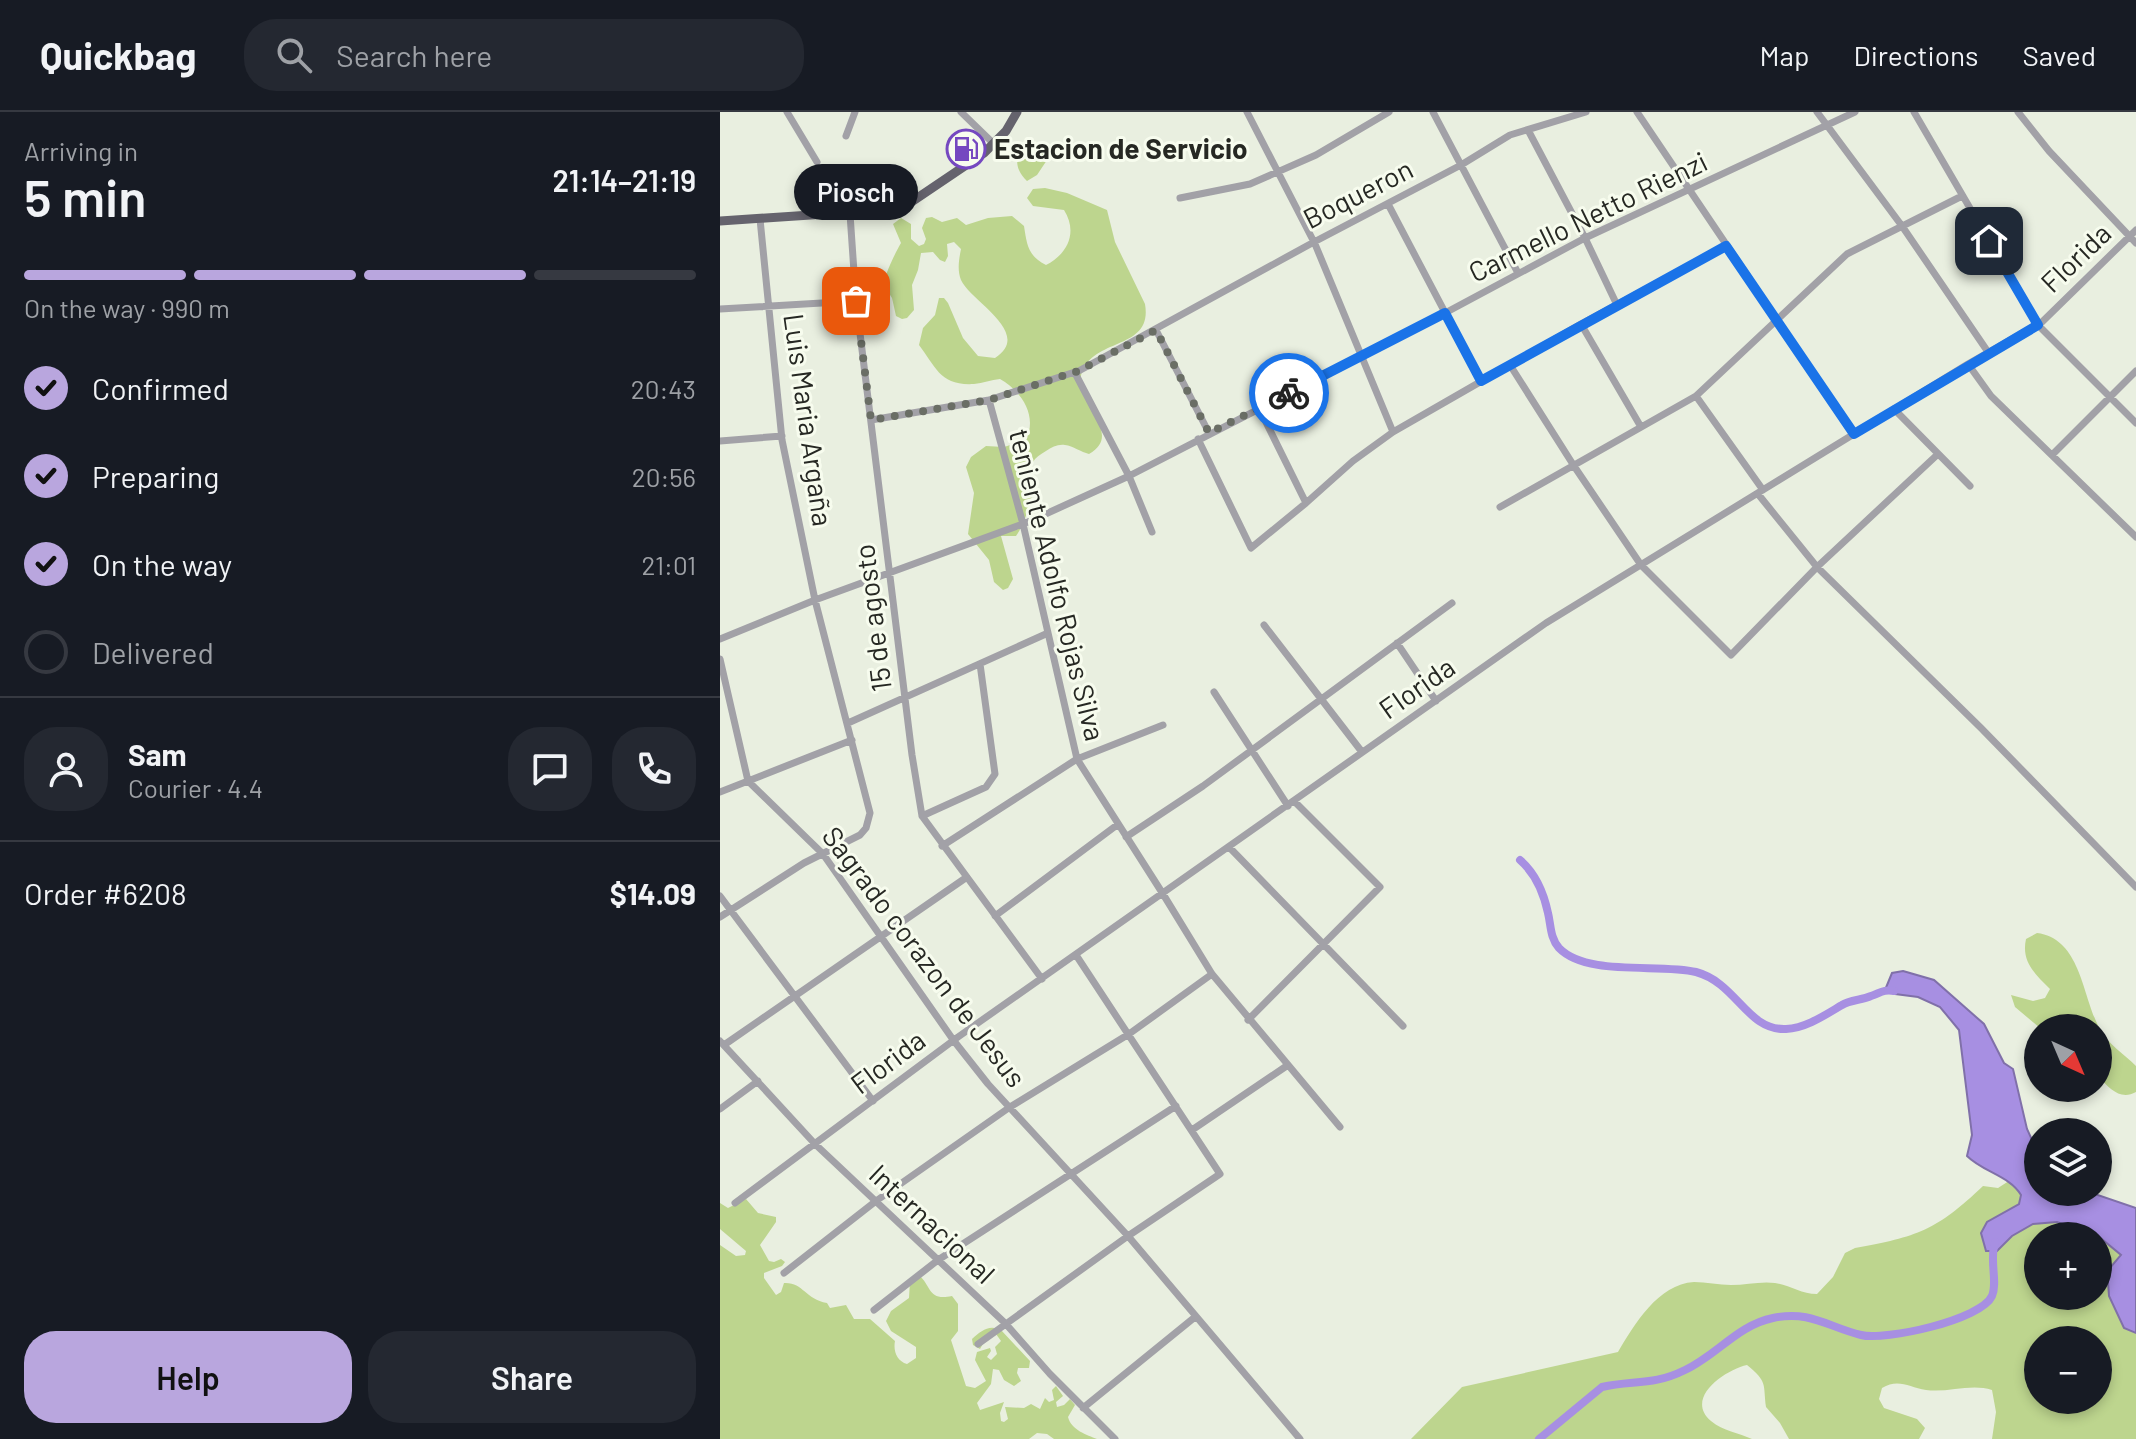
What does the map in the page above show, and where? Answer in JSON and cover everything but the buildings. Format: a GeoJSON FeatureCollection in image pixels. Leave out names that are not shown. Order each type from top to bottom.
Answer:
{"type":"FeatureCollection","features":[{"type":"Feature","properties":{"kind":"main road"},"geometry":{"type":"LineString","coordinates":[[720,221],[901,209],[994,144],[1017,112]]}},
{"type":"Feature","properties":{"kind":"street"},"geometry":{"type":"LineString","coordinates":[[787,112],[817,162]]}},
{"type":"Feature","properties":{"kind":"street"},"geometry":{"type":"LineString","coordinates":[[846,136],[855,112]]}},
{"type":"Feature","properties":{"kind":"street"},"geometry":{"type":"LineString","coordinates":[[961,112],[994,144]]}},
{"type":"Feature","properties":{"kind":"street"},"geometry":{"type":"LineString","coordinates":[[1247,112],[1314,242],[1393,432]]}},
{"type":"Feature","properties":{"kind":"street"},"geometry":{"type":"LineString","coordinates":[[1433,112],[1518,273]]}},
{"type":"Feature","properties":{"kind":"street","name":"Boqueron"},"geometry":{"type":"LineString","coordinates":[[871,420],[989,400],[1078,371],[1461,165],[1510,135],[1586,112]]}},
{"type":"Feature","properties":{"kind":"street"},"geometry":{"type":"LineString","coordinates":[[1637,112],[1854,434]]}},
{"type":"Feature","properties":{"kind":"street"},"geometry":{"type":"LineString","coordinates":[[1817,112],[1902,226],[1988,352]]}},
{"type":"Feature","properties":{"kind":"street","name":"Carmello Netto Rienzi"},"geometry":{"type":"LineString","coordinates":[[720,639],[815,600],[1023,524],[1129,476],[1585,238],[1855,112]]}},
{"type":"Feature","properties":{"kind":"street"},"geometry":{"type":"LineString","coordinates":[[1914,112],[2038,325],[2136,423]]}},
{"type":"Feature","properties":{"kind":"street"},"geometry":{"type":"LineString","coordinates":[[2018,112],[2049,151],[2133,233],[2136,243]]}},
{"type":"Feature","properties":{"kind":"street"},"geometry":{"type":"LineString","coordinates":[[1180,198],[1250,184],[1316,155],[1387,113]]}},
{"type":"Feature","properties":{"kind":"street"},"geometry":{"type":"LineString","coordinates":[[1528,130],[1617,305]]}},
{"type":"Feature","properties":{"kind":"street"},"geometry":{"type":"LineString","coordinates":[[1500,507],[1696,396],[1847,254],[1962,196]]}},
{"type":"Feature","properties":{"kind":"street"},"geometry":{"type":"LineString","coordinates":[[1388,204],[1481,381]]}},
{"type":"Feature","properties":{"kind":"street","name":"15 de agosto"},"geometry":{"type":"LineString","coordinates":[[850,214],[856,301],[922,816],[1042,979]]}},
{"type":"Feature","properties":{"kind":"street","name":"Luis Maria Argaña"},"geometry":{"type":"LineString","coordinates":[[760,219],[782,436],[815,600],[870,813],[866,828],[860,835],[823,854]]}},
{"type":"Feature","properties":{"kind":"street","name":"Florida"},"geometry":{"type":"LineString","coordinates":[[735,1203],[954,1041],[1546,623],[1968,364],[2038,325],[2133,233]]}},
{"type":"Feature","properties":{"kind":"street"},"geometry":{"type":"LineString","coordinates":[[1198,439],[1251,548],[1353,461],[1393,432],[1581,324],[1726,246]]}},
{"type":"Feature","properties":{"kind":"street"},"geometry":{"type":"LineString","coordinates":[[720,309],[856,301]]}},
{"type":"Feature","properties":{"kind":"street"},"geometry":{"type":"LineString","coordinates":[[1581,324],[1641,427]]}},
{"type":"Feature","properties":{"kind":"street"},"geometry":{"type":"LineString","coordinates":[[1156,330],[1209,433]]}},
{"type":"Feature","properties":{"kind":"street"},"geometry":{"type":"LineString","coordinates":[[1968,364],[1991,396],[2136,537]]}},
{"type":"Feature","properties":{"kind":"street"},"geometry":{"type":"LineString","coordinates":[[1510,365],[1641,565],[1731,655],[1817,567],[1938,454]]}},
{"type":"Feature","properties":{"kind":"street"},"geometry":{"type":"LineString","coordinates":[[1078,371],[1075,373],[1129,476],[1152,532]]}},
{"type":"Feature","properties":{"kind":"street"},"geometry":{"type":"LineString","coordinates":[[2052,455],[2136,371]]}},
{"type":"Feature","properties":{"kind":"street"},"geometry":{"type":"LineString","coordinates":[[1696,396],[1760,492],[1817,567],[2135,885]]}},
{"type":"Feature","properties":{"kind":"street","name":"teniente Adolfo Rojas Silva"},"geometry":{"type":"LineString","coordinates":[[989,400],[1023,524],[1077,759],[1212,974],[1340,1127]]}},
{"type":"Feature","properties":{"kind":"street"},"geometry":{"type":"LineString","coordinates":[[1259,408],[1306,503]]}},
{"type":"Feature","properties":{"kind":"street"},"geometry":{"type":"LineString","coordinates":[[1894,409],[1970,486]]}},
{"type":"Feature","properties":{"kind":"street"},"geometry":{"type":"LineString","coordinates":[[720,441],[782,436]]}},
{"type":"Feature","properties":{"kind":"street"},"geometry":{"type":"LineString","coordinates":[[1126,837],[1252,750],[1452,603]]}},
{"type":"Feature","properties":{"kind":"street"},"geometry":{"type":"LineString","coordinates":[[1264,625],[1362,752]]}},
{"type":"Feature","properties":{"kind":"street"},"geometry":{"type":"LineString","coordinates":[[848,723],[1048,633]]}},
{"type":"Feature","properties":{"kind":"street"},"geometry":{"type":"LineString","coordinates":[[1397,643],[1436,701]]}},
{"type":"Feature","properties":{"kind":"street"},"geometry":{"type":"LineString","coordinates":[[720,659],[748,781]]}},
{"type":"Feature","properties":{"kind":"street"},"geometry":{"type":"LineString","coordinates":[[922,816],[986,787],[995,774],[980,664]]}},
{"type":"Feature","properties":{"kind":"street"},"geometry":{"type":"LineString","coordinates":[[1214,692],[1291,803],[1380,887],[1248,1020]]}},
{"type":"Feature","properties":{"kind":"street"},"geometry":{"type":"LineString","coordinates":[[942,846],[1077,759],[1163,725]]}},
{"type":"Feature","properties":{"kind":"street"},"geometry":{"type":"LineString","coordinates":[[720,792],[852,740]]}},
{"type":"Feature","properties":{"kind":"street","name":"Sagrado corazon de Jesus"},"geometry":{"type":"LineString","coordinates":[[748,781],[823,854],[954,1041],[1128,1236],[1300,1439]]}},
{"type":"Feature","properties":{"kind":"street"},"geometry":{"type":"LineString","coordinates":[[995,916],[1117,825]]}},
{"type":"Feature","properties":{"kind":"street"},"geometry":{"type":"LineString","coordinates":[[1229,847],[1403,1026]]}},
{"type":"Feature","properties":{"kind":"street"},"geometry":{"type":"LineString","coordinates":[[720,917],[823,854]]}},
{"type":"Feature","properties":{"kind":"street"},"geometry":{"type":"LineString","coordinates":[[722,1043],[967,877]]}},
{"type":"Feature","properties":{"kind":"street"},"geometry":{"type":"LineString","coordinates":[[720,896],[732,908],[873,1101]]}},
{"type":"Feature","properties":{"kind":"street"},"geometry":{"type":"LineString","coordinates":[[978,1344],[1220,1174],[1076,955]]}},
{"type":"Feature","properties":{"kind":"street"},"geometry":{"type":"LineString","coordinates":[[784,1273],[876,1201],[1010,1107],[1129,1034],[1212,974]]}},
{"type":"Feature","properties":{"kind":"street","name":"Internacional"},"geometry":{"type":"LineString","coordinates":[[722,1043],[815,1144],[1005,1323],[1115,1439]]}},
{"type":"Feature","properties":{"kind":"street"},"geometry":{"type":"LineString","coordinates":[[1192,1130],[1288,1065]]}},
{"type":"Feature","properties":{"kind":"street"},"geometry":{"type":"LineString","coordinates":[[720,1109],[758,1081]]}},
{"type":"Feature","properties":{"kind":"street"},"geometry":{"type":"LineString","coordinates":[[874,1310],[938,1260],[1176,1106]]}},
{"type":"Feature","properties":{"kind":"street"},"geometry":{"type":"LineString","coordinates":[[1083,1408],[1195,1317]]}},
{"type":"Feature","properties":{"kind":"green space"},"geometry":{"type":"Polygon","coordinates":[[[1027,138],[1037,143],[1049,157],[1037,175],[1027,181],[1019,170],[1017,160],[1027,138]]]}},
{"type":"Feature","properties":{"kind":"green space"},"geometry":{"type":"Polygon","coordinates":[[[1033,189],[1067,193],[1107,210],[1115,242],[1145,304],[1145,319],[1132,337],[1098,353],[1082,372],[1084,394],[1100,426],[1102,436],[1099,446],[1089,454],[1057,445],[1033,462],[1030,473],[1031,501],[1022,524],[1016,536],[1001,536],[1013,579],[1003,590],[994,582],[989,560],[968,534],[974,493],[966,467],[971,457],[986,446],[1004,447],[1026,440],[1029,413],[1021,397],[1000,379],[963,384],[946,378],[919,345],[923,328],[935,315],[939,298],[944,298],[948,303],[963,338],[978,356],[995,358],[1005,348],[1007,338],[1004,328],[961,280],[961,249],[954,242],[947,244],[945,262],[933,252],[921,253],[912,285],[914,310],[907,318],[896,316],[892,298],[883,284],[901,243],[893,224],[901,218],[911,224],[911,239],[919,246],[926,239],[922,228],[926,218],[932,217],[942,222],[957,218],[966,225],[988,218],[1012,216],[1024,226],[1032,254],[1046,265],[1065,249],[1070,226],[1064,210],[1033,206],[1027,198],[1033,189]]]}},
{"type":"Feature","properties":{"kind":"green space"},"geometry":{"type":"Polygon","coordinates":[[[2037,933],[2063,946],[2079,972],[2093,1014],[2024,1015],[2015,1007],[2011,995],[2033,1001],[2045,998],[2050,989],[2027,961],[2026,939],[2037,933]]]}},
{"type":"Feature","properties":{"kind":"green space"},"geometry":{"type":"Polygon","coordinates":[[[2112,1044],[2136,1066],[2136,1092],[2120,1094],[2112,1090],[2112,1044]]]}},
{"type":"Feature","properties":{"kind":"green space"},"geometry":{"type":"Polygon","coordinates":[[[2024,1171],[2024,1206],[2061,1206],[2088,1222],[2024,1222],[2024,1310],[2112,1310],[2112,1237],[2136,1251],[2136,1439],[1992,1439],[1996,1412],[1992,1390],[1976,1387],[1926,1390],[1898,1383],[1882,1388],[1879,1399],[1884,1408],[1917,1419],[1925,1428],[1919,1439],[1789,1439],[1766,1407],[1761,1380],[1747,1365],[1719,1379],[1705,1394],[1702,1403],[1711,1421],[1752,1439],[1411,1439],[1462,1387],[1618,1352],[1648,1308],[1681,1284],[1770,1283],[1817,1294],[1833,1277],[1845,1253],[1911,1235],[1939,1222],[1983,1186],[1998,1188],[2024,1171]]]}},
{"type":"Feature","properties":{"kind":"green space"},"geometry":{"type":"Polygon","coordinates":[[[746,1199],[758,1213],[776,1217],[776,1222],[760,1245],[769,1261],[781,1259],[785,1262],[764,1273],[776,1295],[781,1292],[784,1283],[790,1283],[827,1303],[830,1308],[846,1305],[854,1319],[870,1319],[895,1341],[896,1355],[907,1364],[916,1358],[916,1347],[891,1331],[886,1321],[891,1311],[909,1298],[910,1281],[919,1275],[934,1295],[952,1296],[958,1304],[958,1331],[951,1340],[966,1386],[975,1388],[986,1381],[975,1360],[977,1352],[990,1348],[987,1357],[991,1360],[997,1354],[995,1347],[1001,1341],[996,1334],[985,1340],[980,1349],[973,1345],[972,1339],[985,1329],[1001,1330],[1030,1361],[1029,1368],[1018,1368],[1021,1381],[1014,1386],[1004,1380],[999,1370],[993,1369],[991,1384],[977,1403],[980,1410],[1004,1402],[1000,1413],[1004,1422],[1008,1419],[1005,1407],[1024,1408],[1031,1404],[1040,1409],[1045,1398],[1049,1402],[1054,1400],[1052,1390],[1056,1386],[1063,1396],[1056,1402],[1057,1407],[1070,1399],[1075,1405],[1068,1417],[1072,1425],[1097,1439],[1054,1439],[1037,1433],[1029,1439],[720,1439],[720,1245],[736,1256],[745,1255],[746,1251],[720,1229],[720,1203],[728,1208],[746,1199]]]}},
{"type":"Feature","properties":{"kind":"shaded area"},"geometry":{"type":"Polygon","coordinates":[[[1903,971],[1934,980],[1984,1024],[2004,1063],[2013,1069],[2024,1118],[2024,1206],[2112,1206],[2112,1200],[2136,1208],[2136,1333],[2124,1328],[2112,1302],[2112,1266],[2121,1255],[2112,1248],[2112,1222],[2024,1222],[2024,1229],[1997,1251],[1986,1251],[1981,1233],[1987,1222],[2019,1204],[2021,1195],[2010,1183],[1967,1156],[1972,1135],[1959,1030],[1940,1007],[1918,997],[1885,990],[1892,973],[1903,971]]]}},
{"type":"Feature","properties":{"kind":"waterway"},"geometry":{"type":"LineString","coordinates":[[1520,860],[1541,891],[1556,944],[1571,957],[1587,963],[1696,972],[1722,986],[1751,1015],[1773,1028],[1786,1029],[1808,1024],[1849,1002],[1894,991]]}},
{"type":"Feature","properties":{"kind":"waterway"},"geometry":{"type":"LineString","coordinates":[[1539,1439],[1602,1387],[1653,1381],[1674,1375],[1697,1364],[1749,1327],[1773,1318],[1798,1316],[1873,1336],[1910,1332],[1970,1313],[1992,1296],[1995,1242]]}},
{"type":"Feature","properties":{"kind":"way so far"},"geometry":{"type":"LineString","coordinates":[[856,301],[871,420],[989,400],[1078,371],[1156,330],[1209,433],[1289,393]]}},
{"type":"Feature","properties":{"kind":"place","name":"Estacion de Servicio"},"geometry":{"type":"Point","coordinates":[966,149]}},
{"type":"Feature","properties":{"kind":"place","name":"Piosch"},"geometry":{"type":"Point","coordinates":[856,301]}},
{"type":"Feature","properties":{"kind":"route"},"geometry":{"type":"LineString","coordinates":[[1289,393],[1445,313],[1481,381],[1726,246],[1854,434],[2038,325],[1989,241]]}}]}
